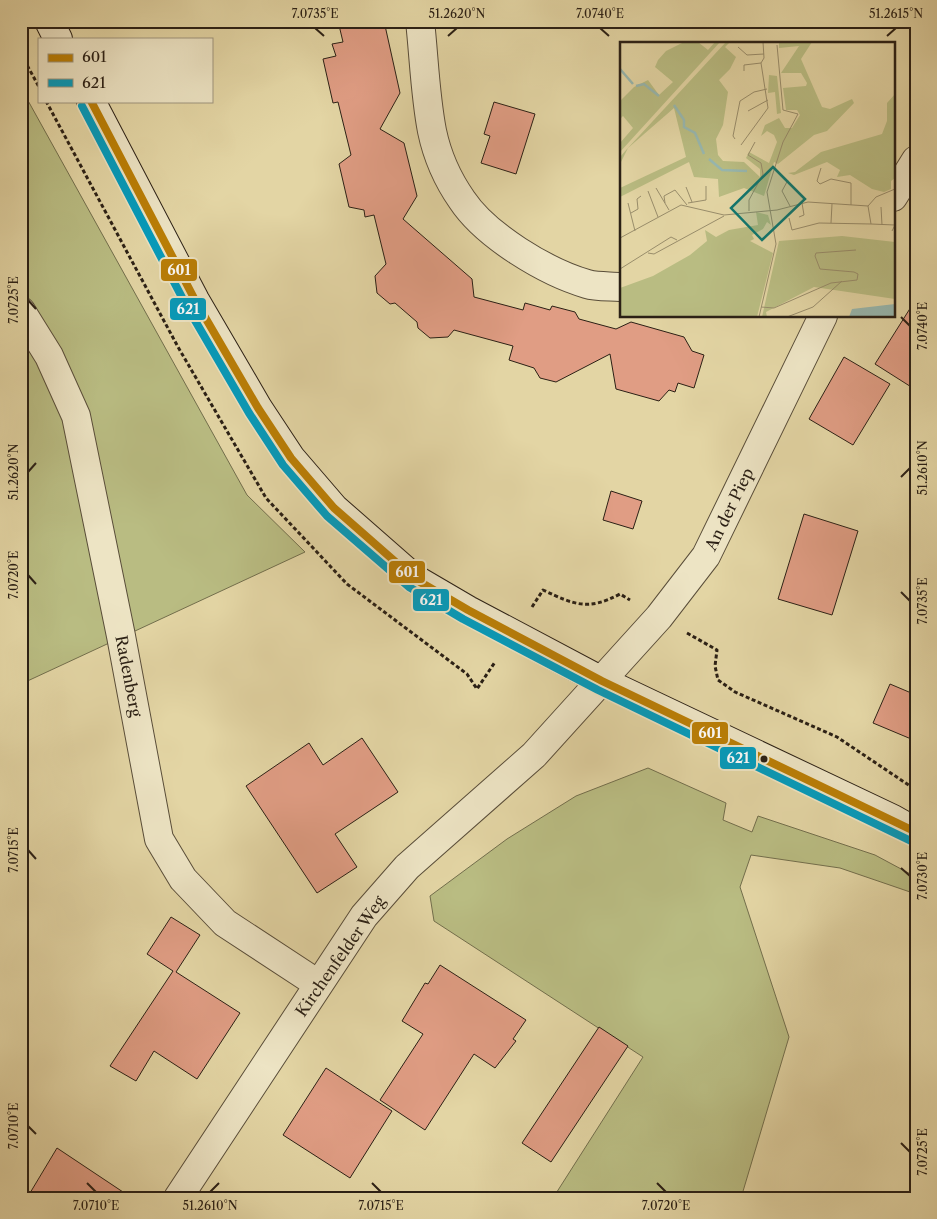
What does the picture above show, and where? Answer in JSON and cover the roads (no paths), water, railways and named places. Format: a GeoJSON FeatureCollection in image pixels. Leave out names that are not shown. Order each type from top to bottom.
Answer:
{"type":"FeatureCollection","features":[{"type":"Feature","properties":{"kind":"street"},"geometry":{"type":"LineString","coordinates":[[49,21],[58,38]]}},
{"type":"Feature","properties":{"kind":"street"},"geometry":{"type":"LineString","coordinates":[[420,21],[432,131],[442,164],[462,201],[485,226],[514,248],[547,268],[588,284],[620,287]]}},
{"type":"Feature","properties":{"kind":"street"},"geometry":{"type":"LineString","coordinates":[[92,102],[195,300],[258,408],[291,458],[334,508],[415,578],[468,610],[602,681],[894,818],[916,832]]}},
{"type":"Feature","properties":{"kind":"street"},"geometry":{"type":"LineString","coordinates":[[894,195],[916,160]]}},
{"type":"Feature","properties":{"kind":"street","name":"Radenberg"},"geometry":{"type":"LineString","coordinates":[[21,311],[49,356],[76,416],[121,636],[159,839],[183,879],[225,923],[318,984]]}},
{"type":"Feature","properties":{"kind":"street","name":"An der Piep"},"geometry":{"type":"LineString","coordinates":[[602,681],[659,617],[706,556],[822,318]]}},
{"type":"Feature","properties":{"kind":"street","name":"Kirchenfelder Weg"},"geometry":{"type":"LineString","coordinates":[[178,1198],[364,916],[407,866],[534,755],[602,681]]}}]}
